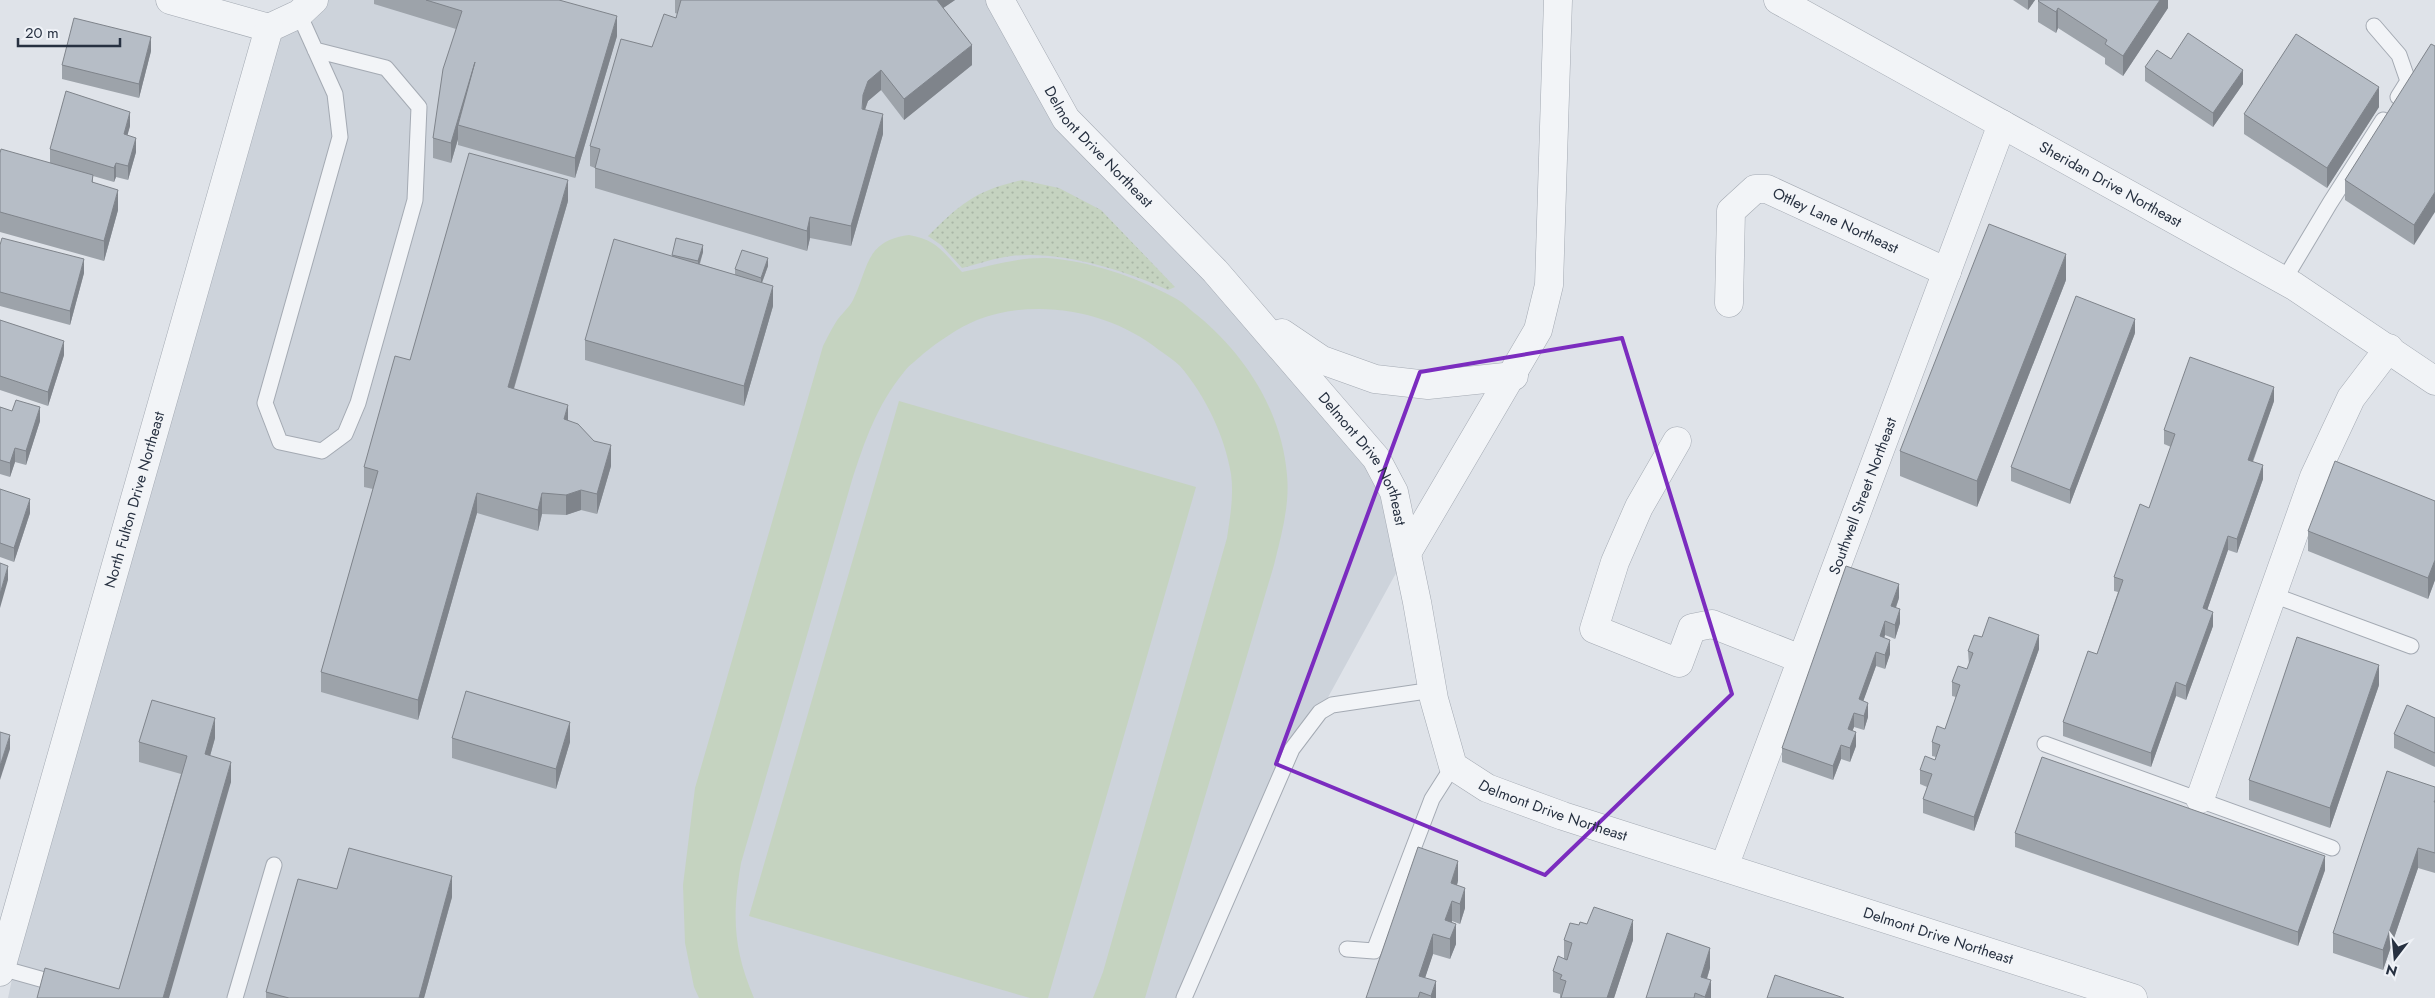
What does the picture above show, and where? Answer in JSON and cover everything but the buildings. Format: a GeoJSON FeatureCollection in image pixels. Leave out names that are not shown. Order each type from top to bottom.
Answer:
{"type":"FeatureCollection","features":[{"type":"Feature","properties":{"kind":"street"},"geometry":{"type":"LineString","coordinates":[[170,0],[269,28],[306,7]]}},
{"type":"Feature","properties":{"kind":"street","name":"Delmont Drive Northeast"},"geometry":{"type":"LineString","coordinates":[[1000,0],[1066,119],[1215,271],[1376,458],[1394,492],[1433,690],[1453,766],[1487,788],[1563,816],[2133,998]]}},
{"type":"Feature","properties":{"kind":"street"},"geometry":{"type":"LineString","coordinates":[[1407,554],[1514,376],[1538,330],[1549,285],[1558,0]]}},
{"type":"Feature","properties":{"kind":"street","name":"Sheridan Drive Northeast"},"geometry":{"type":"LineString","coordinates":[[1778,0],[2284,280],[2435,380]]}},
{"type":"Feature","properties":{"kind":"street","name":"North Fulton Drive Northeast"},"geometry":{"type":"LineString","coordinates":[[1,970],[269,28]]}},
{"type":"Feature","properties":{"kind":"street","name":"Southwell Street Northeast"},"geometry":{"type":"LineString","coordinates":[[1724,867],[2002,124]]}},
{"type":"Feature","properties":{"kind":"street","name":"Ottley Lane Northeast"},"geometry":{"type":"LineString","coordinates":[[1729,303],[1731,211],[1755,189],[1767,189],[1947,272]]}},
{"type":"Feature","properties":{"kind":"street","name":"Delmont Drive Northeast"},"geometry":{"type":"LineString","coordinates":[[1259,321],[1276,329],[1322,360],[1375,379],[1428,385],[1514,376]]}},
{"type":"Feature","properties":{"kind":"street"},"geometry":{"type":"LineString","coordinates":[[2200,800],[2314,478],[2350,398],[2389,348]]}},
{"type":"Feature","properties":{"kind":"street"},"geometry":{"type":"LineString","coordinates":[[1677,441],[1639,506],[1615,562],[1594,629],[1679,663],[1692,628],[1712,624],[1801,659]]}},
{"type":"Feature","properties":{"kind":"lane"},"geometry":{"type":"LineString","coordinates":[[306,7],[315,50],[335,94],[340,136],[265,403],[280,442],[322,451],[344,434],[361,394],[415,200],[419,107],[386,68],[315,50]]}},
{"type":"Feature","properties":{"kind":"lane"},"geometry":{"type":"LineString","coordinates":[[2284,280],[2330,203],[2408,81],[2399,56],[2374,26]]}},
{"type":"Feature","properties":{"kind":"lane"},"geometry":{"type":"LineString","coordinates":[[2273,594],[2411,646]]}},
{"type":"Feature","properties":{"kind":"lane"},"geometry":{"type":"LineString","coordinates":[[1184,998],[1292,749],[1320,712],[1332,706],[1433,690]]}},
{"type":"Feature","properties":{"kind":"lane"},"geometry":{"type":"LineString","coordinates":[[2045,744],[2332,848]]}},
{"type":"Feature","properties":{"kind":"lane"},"geometry":{"type":"LineString","coordinates":[[1347,949],[1374,951],[1432,798],[1453,766]]}},
{"type":"Feature","properties":{"kind":"lane"},"geometry":{"type":"LineString","coordinates":[[235,998],[274,865]]}},
{"type":"Feature","properties":{"kind":"lane"},"geometry":{"type":"LineString","coordinates":[[1,970],[75,988]]}},
{"type":"Feature","properties":{"kind":"highlighted area"},"geometry":{"type":"Polygon","coordinates":[[[1622,338],[1732,694],[1545,875],[1276,764],[1420,372],[1622,338]]]}},
{"type":"Feature","properties":{"kind":"shaded area"},"geometry":{"type":"Polygon","coordinates":[[[314,0],[1000,0],[1066,119],[1376,458],[1407,553],[1320,712],[1292,738],[1184,998],[8,998],[52,791],[269,28],[314,0]]]}},
{"type":"Feature","properties":{"kind":"green space"},"geometry":{"type":"Polygon","coordinates":[[[1022,180],[1059,188],[1101,210],[1175,287],[1168,290],[1112,269],[1091,263],[1050,256],[1011,256],[962,268],[941,245],[928,236],[950,215],[980,194],[992,188],[1022,180]]]}},
{"type":"Feature","properties":{"kind":"green space"},"geometry":{"type":"Polygon","coordinates":[[[909,235],[926,240],[939,248],[962,272],[1004,262],[1047,258],[1096,266],[1159,290],[1185,305],[1231,348],[1258,386],[1278,429],[1284,452],[1288,487],[1284,521],[1274,565],[1145,998],[1093,998],[1103,972],[1227,538],[1232,498],[1231,474],[1224,445],[1213,417],[1198,390],[1178,364],[1140,337],[1119,326],[1096,317],[1048,309],[1000,313],[977,320],[956,331],[929,349],[908,367],[879,410],[852,480],[741,863],[736,899],[736,932],[742,964],[754,998],[699,998],[694,987],[685,943],[683,885],[695,788],[823,346],[836,322],[853,300],[870,257],[884,243],[909,235]]]}},
{"type":"Feature","properties":{"kind":"green space"},"geometry":{"type":"Polygon","coordinates":[[[899,401],[1196,487],[1048,998],[1030,998],[749,916],[899,401]]]}}]}
